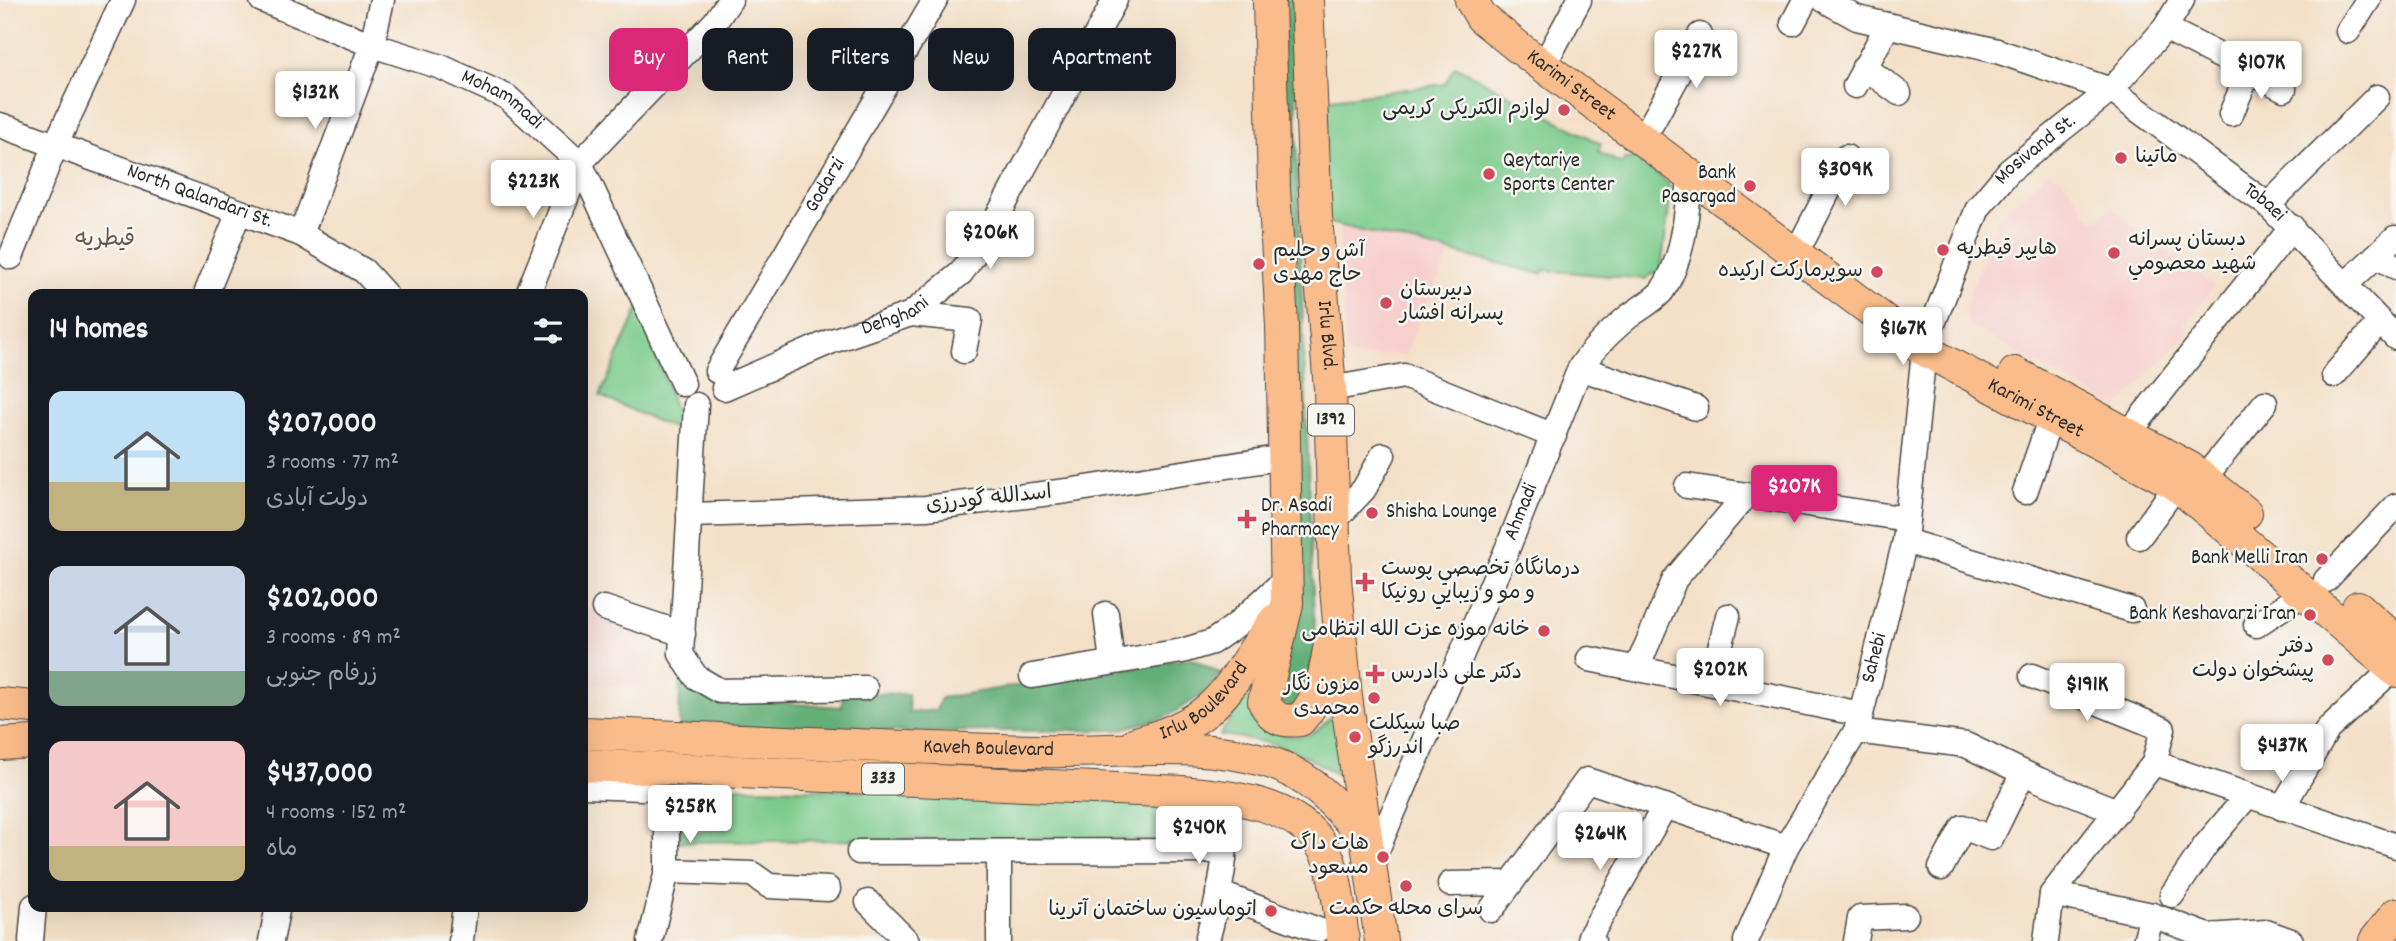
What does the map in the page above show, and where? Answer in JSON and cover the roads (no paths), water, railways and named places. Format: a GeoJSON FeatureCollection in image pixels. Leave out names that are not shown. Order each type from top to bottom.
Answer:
{"type":"FeatureCollection","features":[{"type":"Feature","properties":{"kind":"main road","name":"Irlu Blvd."},"geometry":{"type":"LineString","coordinates":[[1269,0],[1287,591],[1264,702],[1272,716],[1284,722],[1300,720],[1311,708],[1321,690],[1330,642],[1328,610],[1335,578]]}},
{"type":"Feature","properties":{"kind":"main road","name":"Irlu Blvd."},"geometry":{"type":"LineString","coordinates":[[1307,0],[1316,217],[1330,389],[1335,578],[1346,697],[1381,941]]}},
{"type":"Feature","properties":{"kind":"main road","name":"Karimi Street"},"geometry":{"type":"LineString","coordinates":[[1471,0],[1481,17],[1496,30],[1690,177],[1928,339],[2051,417],[2190,482]]}},
{"type":"Feature","properties":{"kind":"main road","name":"Karimi Street"},"geometry":{"type":"LineString","coordinates":[[1494,0],[1552,50],[1804,237],[1928,339],[2129,433],[2316,586],[2395,660]]}},
{"type":"Feature","properties":{"kind":"main road","name":"Irlu Boulevard"},"geometry":{"type":"LineString","coordinates":[[1089,750],[1160,737],[1194,720],[1216,703],[1235,682],[1287,591]]}},
{"type":"Feature","properties":{"kind":"main road"},"geometry":{"type":"LineString","coordinates":[[0,704],[28,707]]}},
{"type":"Feature","properties":{"kind":"main road","name":"Kaveh Boulevard"},"geometry":{"type":"LineString","coordinates":[[588,733],[1041,751],[1210,752],[1267,762],[1308,781],[1340,809],[1367,853]]}},
{"type":"Feature","properties":{"kind":"main road"},"geometry":{"type":"LineString","coordinates":[[0,744],[28,742]]}},
{"type":"Feature","properties":{"kind":"main road","name":"Kaveh Boulevard"},"geometry":{"type":"LineString","coordinates":[[588,765],[1183,792],[1254,801],[1290,818],[1318,843],[1328,858],[1334,880],[1331,936]]}},
{"type":"Feature","properties":{"kind":"main road"},"geometry":{"type":"LineString","coordinates":[[2375,941],[2396,914]]}},
{"type":"Feature","properties":{"kind":"street"},"geometry":{"type":"LineString","coordinates":[[10,257],[56,144],[123,0]]}},
{"type":"Feature","properties":{"kind":"street","name":"Mohammadi"},"geometry":{"type":"LineString","coordinates":[[262,0],[372,45],[441,67],[507,97],[580,163],[689,394]]}},
{"type":"Feature","properties":{"kind":"street"},"geometry":{"type":"LineString","coordinates":[[301,234],[372,45],[382,0]]}},
{"type":"Feature","properties":{"kind":"street"},"geometry":{"type":"LineString","coordinates":[[530,289],[580,163],[715,22],[730,0]]}},
{"type":"Feature","properties":{"kind":"street","name":"Godarzi"},"geometry":{"type":"LineString","coordinates":[[720,379],[935,0]]}},
{"type":"Feature","properties":{"kind":"street","name":"Dehghani"},"geometry":{"type":"LineString","coordinates":[[720,379],[911,314],[961,273],[987,236],[1115,0]]}},
{"type":"Feature","properties":{"kind":"street"},"geometry":{"type":"LineString","coordinates":[[1552,50],[1579,0]]}},
{"type":"Feature","properties":{"kind":"street"},"geometry":{"type":"LineString","coordinates":[[1793,23],[1805,0]]}},
{"type":"Feature","properties":{"kind":"street","name":"Tobaei"},"geometry":{"type":"LineString","coordinates":[[1824,0],[1852,16],[1997,51],[2111,90],[2268,205],[2292,227],[2387,331]]}},
{"type":"Feature","properties":{"kind":"street","name":"Mosivand St."},"geometry":{"type":"LineString","coordinates":[[1928,339],[1978,208],[2009,171],[2111,90],[2165,28],[2182,0]]}},
{"type":"Feature","properties":{"kind":"street"},"geometry":{"type":"LineString","coordinates":[[2348,31],[2368,0]]}},
{"type":"Feature","properties":{"kind":"street"},"geometry":{"type":"LineString","coordinates":[[1888,25],[1859,77],[1899,93]]}},
{"type":"Feature","properties":{"kind":"street"},"geometry":{"type":"LineString","coordinates":[[2165,28],[2284,89]]}},
{"type":"Feature","properties":{"kind":"street"},"geometry":{"type":"LineString","coordinates":[[1652,122],[1700,35]]}},
{"type":"Feature","properties":{"kind":"street"},"geometry":{"type":"LineString","coordinates":[[2231,114],[2249,71]]}},
{"type":"Feature","properties":{"kind":"street"},"geometry":{"type":"LineString","coordinates":[[2268,205],[2377,97]]}},
{"type":"Feature","properties":{"kind":"street","name":"North Qalandari St."},"geometry":{"type":"LineString","coordinates":[[0,125],[301,234],[364,271],[380,289]]}},
{"type":"Feature","properties":{"kind":"street"},"geometry":{"type":"LineString","coordinates":[[1804,237],[1846,157]]}},
{"type":"Feature","properties":{"kind":"street","name":"Ahmadi"},"geometry":{"type":"LineString","coordinates":[[1367,853],[1554,436],[1580,368],[1590,353],[1627,318],[1661,292],[1680,244],[1690,177]]}},
{"type":"Feature","properties":{"kind":"street"},"geometry":{"type":"LineString","coordinates":[[208,289],[239,212]]}},
{"type":"Feature","properties":{"kind":"street"},"geometry":{"type":"LineString","coordinates":[[2129,433],[2292,227]]}},
{"type":"Feature","properties":{"kind":"street"},"geometry":{"type":"LineString","coordinates":[[2345,285],[2386,262],[2395,238]]}},
{"type":"Feature","properties":{"kind":"street"},"geometry":{"type":"LineString","coordinates":[[911,314],[970,320],[964,351]]}},
{"type":"Feature","properties":{"kind":"street"},"geometry":{"type":"LineString","coordinates":[[2334,375],[2387,331]]}},
{"type":"Feature","properties":{"kind":"street","name":"Sahebi"},"geometry":{"type":"LineString","coordinates":[[1746,941],[1786,846],[1858,723],[1906,530],[1928,339]]}},
{"type":"Feature","properties":{"kind":"street"},"geometry":{"type":"LineString","coordinates":[[689,394],[714,403],[720,379],[706,366],[693,368],[689,394],[689,515],[682,644],[696,677],[720,691],[865,688]]}},
{"type":"Feature","properties":{"kind":"street"},"geometry":{"type":"LineString","coordinates":[[1580,368],[1696,408]]}},
{"type":"Feature","properties":{"kind":"street"},"geometry":{"type":"LineString","coordinates":[[1330,389],[1404,376],[1554,436]]}},
{"type":"Feature","properties":{"kind":"street"},"geometry":{"type":"LineString","coordinates":[[2139,537],[2265,403]]}},
{"type":"Feature","properties":{"kind":"street"},"geometry":{"type":"LineString","coordinates":[[2025,492],[2051,417]]}},
{"type":"Feature","properties":{"kind":"street"},"geometry":{"type":"LineString","coordinates":[[1334,521],[1364,489],[1382,455]]}},
{"type":"Feature","properties":{"kind":"street","name":"اسدالله گودرزی"},"geometry":{"type":"LineString","coordinates":[[689,515],[926,508],[1059,492],[1285,457]]}},
{"type":"Feature","properties":{"kind":"street"},"geometry":{"type":"LineString","coordinates":[[1687,486],[1746,495],[1906,530],[2132,610]]}},
{"type":"Feature","properties":{"kind":"street"},"geometry":{"type":"LineString","coordinates":[[1637,668],[1675,579],[1746,495]]}},
{"type":"Feature","properties":{"kind":"street"},"geometry":{"type":"LineString","coordinates":[[2256,625],[2316,586],[2396,506]]}},
{"type":"Feature","properties":{"kind":"street"},"geometry":{"type":"LineString","coordinates":[[1032,676],[1182,651],[1212,642],[1287,591]]}},
{"type":"Feature","properties":{"kind":"street"},"geometry":{"type":"LineString","coordinates":[[604,608],[682,644]]}},
{"type":"Feature","properties":{"kind":"street"},"geometry":{"type":"LineString","coordinates":[[1106,614],[1112,662]]}},
{"type":"Feature","properties":{"kind":"street"},"geometry":{"type":"LineString","coordinates":[[1711,683],[1728,616]]}},
{"type":"Feature","properties":{"kind":"street"},"geometry":{"type":"LineString","coordinates":[[1589,659],[1711,683],[1858,723],[1966,745],[2024,773],[2117,811]]}},
{"type":"Feature","properties":{"kind":"street"},"geometry":{"type":"LineString","coordinates":[[2282,808],[2328,729],[2395,660]]}},
{"type":"Feature","properties":{"kind":"street"},"geometry":{"type":"LineString","coordinates":[[2032,677],[2163,729],[2154,763],[2052,894],[2046,941]]}},
{"type":"Feature","properties":{"kind":"street"},"geometry":{"type":"LineString","coordinates":[[2154,763],[2396,846]]}},
{"type":"Feature","properties":{"kind":"street"},"geometry":{"type":"LineString","coordinates":[[1941,869],[1963,827],[1991,838],[2024,773]]}},
{"type":"Feature","properties":{"kind":"street"},"geometry":{"type":"LineString","coordinates":[[1491,910],[1587,780],[1786,846]]}},
{"type":"Feature","properties":{"kind":"street"},"geometry":{"type":"LineString","coordinates":[[588,786],[643,788]]}},
{"type":"Feature","properties":{"kind":"street"},"geometry":{"type":"LineString","coordinates":[[1183,792],[1217,817],[1222,829],[1224,851],[1207,941]]}},
{"type":"Feature","properties":{"kind":"street"},"geometry":{"type":"LineString","coordinates":[[2172,895],[2205,846],[2248,795]]}},
{"type":"Feature","properties":{"kind":"street"},"geometry":{"type":"LineString","coordinates":[[1592,941],[1590,936],[1665,806]]}},
{"type":"Feature","properties":{"kind":"street"},"geometry":{"type":"LineString","coordinates":[[650,941],[667,871],[667,820]]}},
{"type":"Feature","properties":{"kind":"street"},"geometry":{"type":"LineString","coordinates":[[859,852],[1224,851]]}},
{"type":"Feature","properties":{"kind":"street"},"geometry":{"type":"LineString","coordinates":[[999,852],[999,941]]}},
{"type":"Feature","properties":{"kind":"street"},"geometry":{"type":"LineString","coordinates":[[667,871],[752,874],[769,886],[828,889]]}},
{"type":"Feature","properties":{"kind":"street"},"geometry":{"type":"LineString","coordinates":[[1450,884],[1509,883]]}},
{"type":"Feature","properties":{"kind":"street"},"geometry":{"type":"LineString","coordinates":[[1218,893],[1331,936]]}},
{"type":"Feature","properties":{"kind":"street"},"geometry":{"type":"LineString","coordinates":[[2052,894],[2152,915],[2207,936],[2266,932],[2291,941]]}},
{"type":"Feature","properties":{"kind":"street"},"geometry":{"type":"LineString","coordinates":[[868,902],[907,941]]}},
{"type":"Feature","properties":{"kind":"street"},"geometry":{"type":"LineString","coordinates":[[30,941],[33,912]]}},
{"type":"Feature","properties":{"kind":"street"},"geometry":{"type":"LineString","coordinates":[[271,941],[277,912]]}},
{"type":"Feature","properties":{"kind":"street"},"geometry":{"type":"LineString","coordinates":[[461,941],[464,912]]}},
{"type":"Feature","properties":{"kind":"street"},"geometry":{"type":"LineString","coordinates":[[2146,941],[2152,915]]}},
{"type":"Feature","properties":{"kind":"street"},"geometry":{"type":"LineString","coordinates":[[1856,941],[1860,918],[1906,916]]}},
{"type":"Feature","properties":{"kind":"place","name":"لوازم الکتریکی کریمی"},"geometry":{"type":"Point","coordinates":[1564,110]}},
{"type":"Feature","properties":{"kind":"place","name":"ماتینا"},"geometry":{"type":"Point","coordinates":[2121,158]}},
{"type":"Feature","properties":{"kind":"place","name":"Qeytariye Sports Center"},"geometry":{"type":"Point","coordinates":[1489,174]}},
{"type":"Feature","properties":{"kind":"place","name":"Bank Pasargad"},"geometry":{"type":"Point","coordinates":[1750,186]}},
{"type":"Feature","properties":{"kind":"place","name":"هایپر قیطریه"},"geometry":{"type":"Point","coordinates":[1943,250]}},
{"type":"Feature","properties":{"kind":"place","name":"دبستان پسرانه شهيد معصومي"},"geometry":{"type":"Point","coordinates":[2114,253]}},
{"type":"Feature","properties":{"kind":"place","name":"آش و حلیم حاج مهدی"},"geometry":{"type":"Point","coordinates":[1259,264]}},
{"type":"Feature","properties":{"kind":"place","name":"سوپرمارکت ارکیده"},"geometry":{"type":"Point","coordinates":[1877,272]}},
{"type":"Feature","properties":{"kind":"place","name":"دبیرستان پسرانه افشار"},"geometry":{"type":"Point","coordinates":[1386,303]}},
{"type":"Feature","properties":{"kind":"place","name":"Shisha Lounge"},"geometry":{"type":"Point","coordinates":[1372,513]}},
{"type":"Feature","properties":{"kind":"place","name":"Dr. Asadi Pharmacy"},"geometry":{"type":"Point","coordinates":[1247,519]}},
{"type":"Feature","properties":{"kind":"place","name":"Bank Melli Iran"},"geometry":{"type":"Point","coordinates":[2322,559]}},
{"type":"Feature","properties":{"kind":"place","name":"درمانگاه تخصصي پوست و مو و زيبايي رونيكا"},"geometry":{"type":"Point","coordinates":[1365,582]}},
{"type":"Feature","properties":{"kind":"place","name":"Bank Keshavarzi Iran"},"geometry":{"type":"Point","coordinates":[2310,615]}},
{"type":"Feature","properties":{"kind":"place","name":"خانه موزه عزت الله انتظامی"},"geometry":{"type":"Point","coordinates":[1544,631]}},
{"type":"Feature","properties":{"kind":"place","name":"دفتر پیشخوان دولت"},"geometry":{"type":"Point","coordinates":[2328,660]}},
{"type":"Feature","properties":{"kind":"place","name":"دکتر علی دادرس"},"geometry":{"type":"Point","coordinates":[1375,674]}},
{"type":"Feature","properties":{"kind":"place","name":"مزون نگار محمدی"},"geometry":{"type":"Point","coordinates":[1374,698]}},
{"type":"Feature","properties":{"kind":"place","name":"صبا سیکلت اندرزگو"},"geometry":{"type":"Point","coordinates":[1355,737]}},
{"type":"Feature","properties":{"kind":"place","name":"هات داگ مسعود"},"geometry":{"type":"Point","coordinates":[1383,857]}},
{"type":"Feature","properties":{"kind":"place","name":"سرای محله حکمت"},"geometry":{"type":"Point","coordinates":[1406,886]}},
{"type":"Feature","properties":{"kind":"place","name":"اتوماسیون ساختمان آترینا"},"geometry":{"type":"Point","coordinates":[1271,911]}},
{"type":"Feature","properties":{"kind":"district","name":"قیطریه"},"geometry":{"type":"Point","coordinates":[105,240]}}]}
